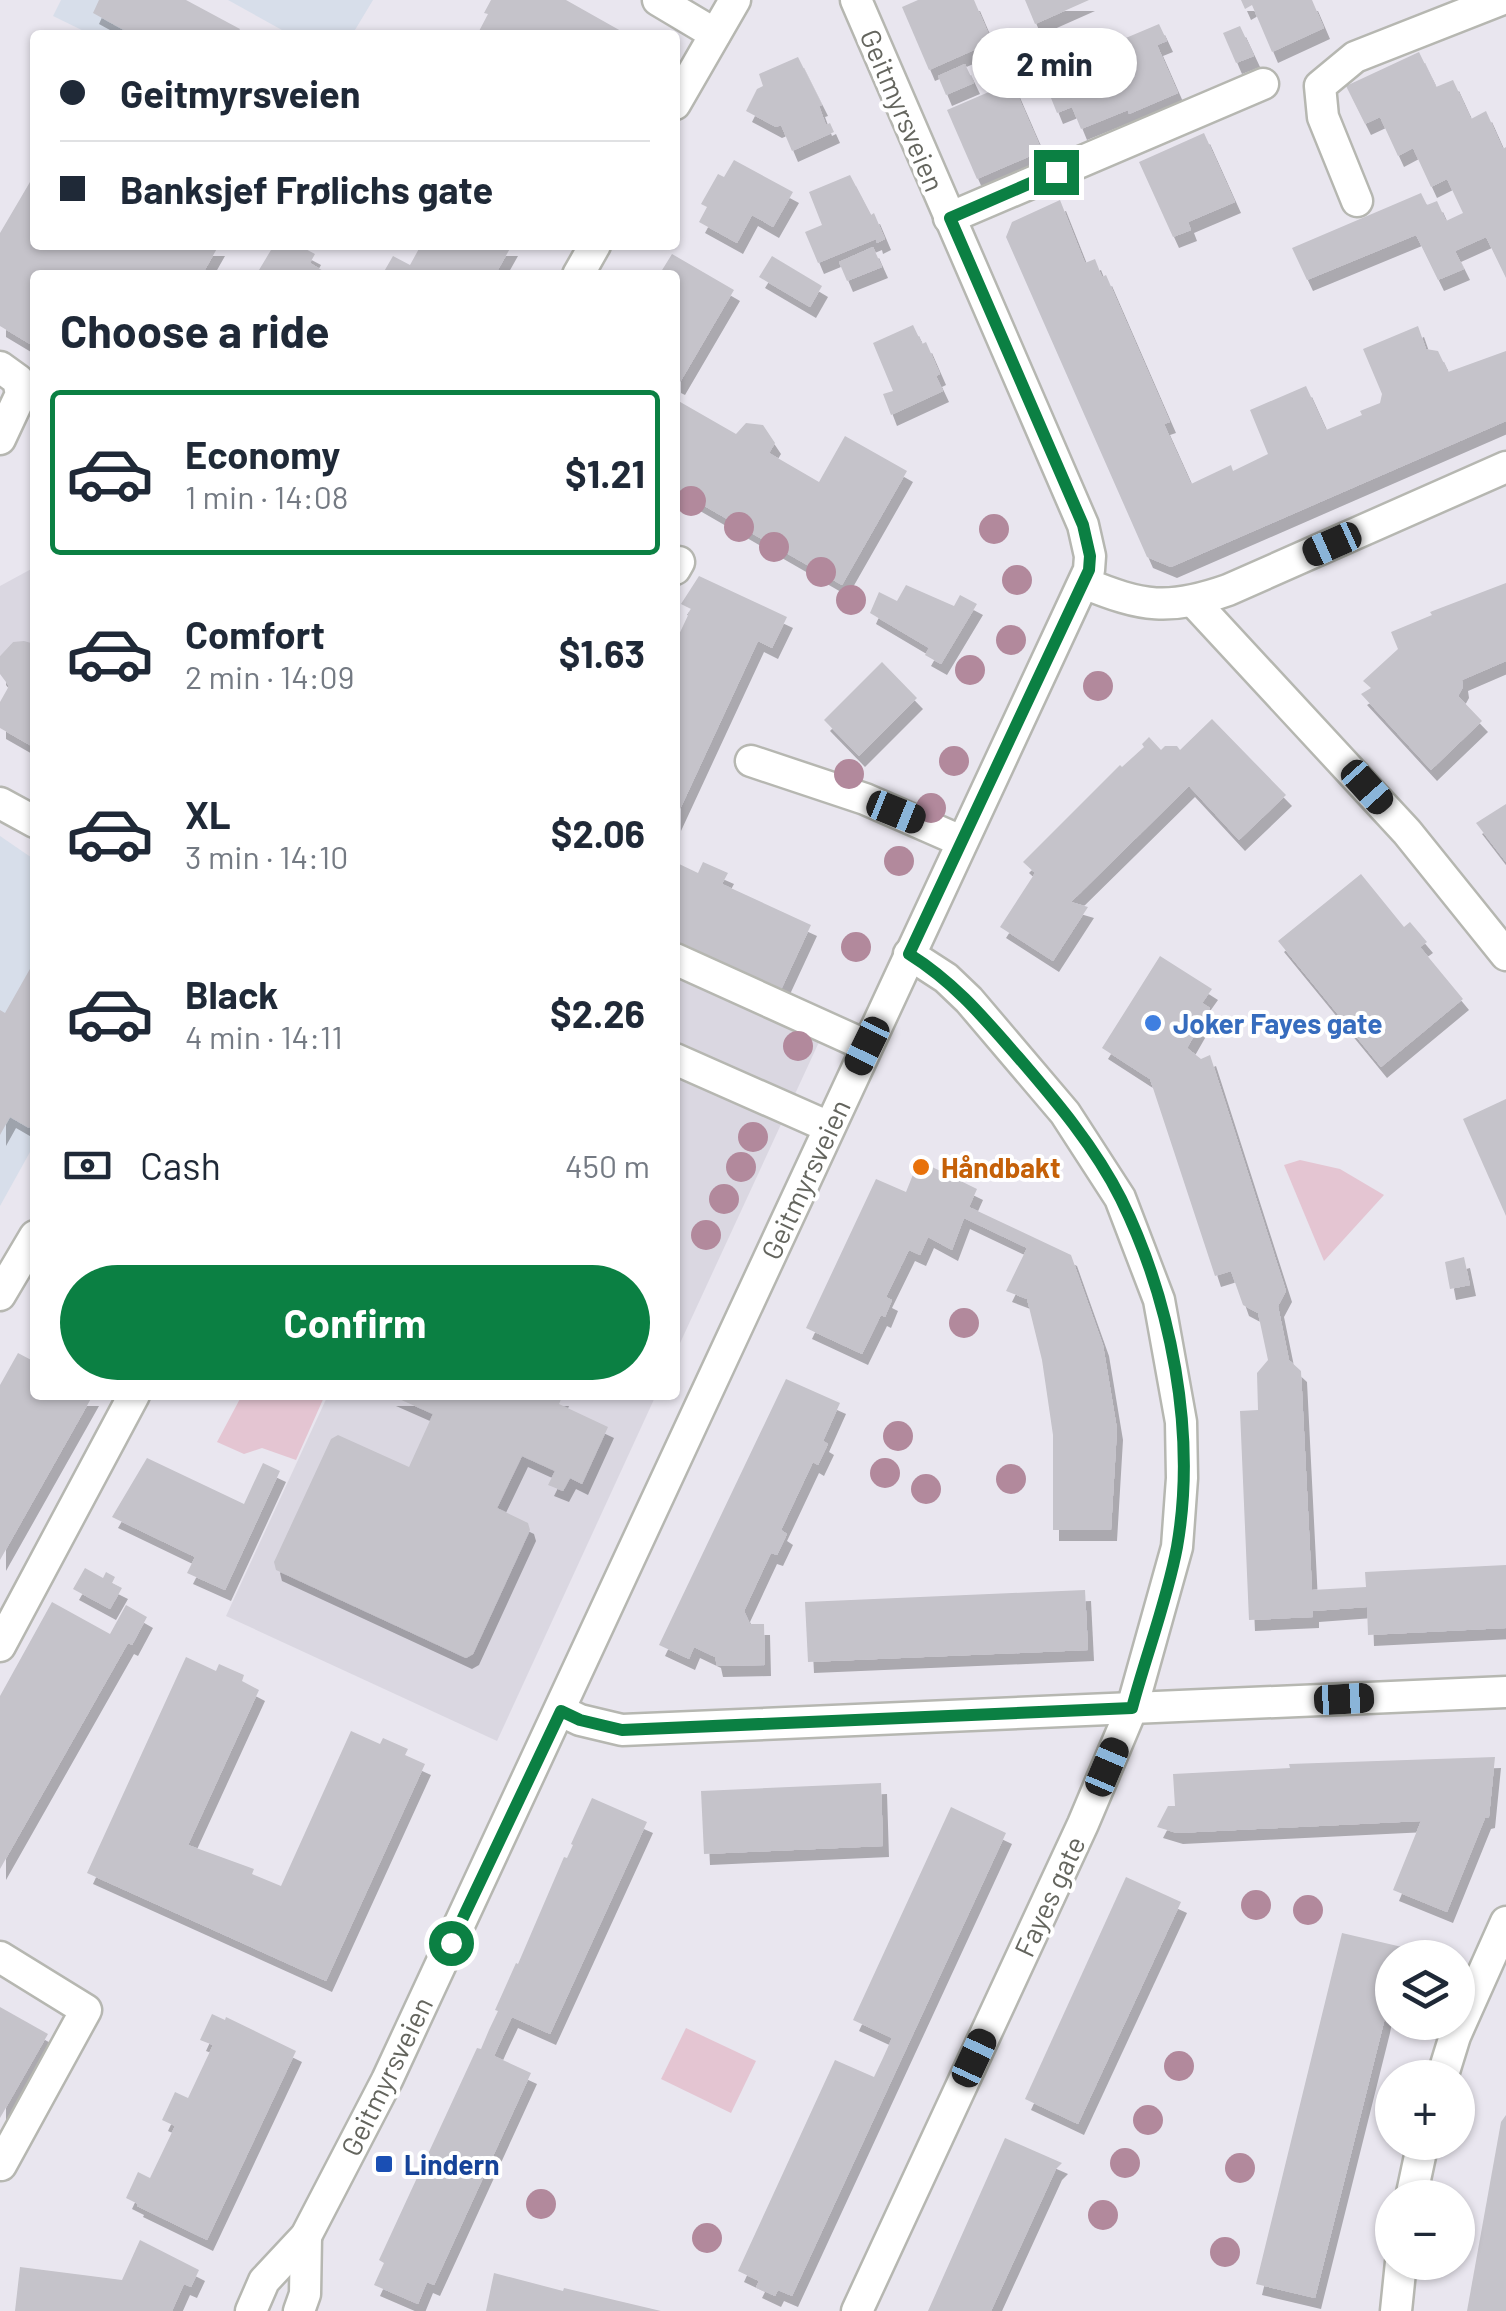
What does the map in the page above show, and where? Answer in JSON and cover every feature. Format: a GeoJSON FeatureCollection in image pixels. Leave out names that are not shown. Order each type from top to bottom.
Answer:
{"type":"FeatureCollection","features":[{"type":"Feature","properties":{"kind":"street"},"geometry":{"type":"LineString","coordinates":[[658,0],[715,34]]}},
{"type":"Feature","properties":{"kind":"street"},"geometry":{"type":"LineString","coordinates":[[680,95],[735,0]]}},
{"type":"Feature","properties":{"kind":"street"},"geometry":{"type":"LineString","coordinates":[[1356,201],[1323,117],[1320,86],[1355,58],[1500,0]]}},
{"type":"Feature","properties":{"kind":"street","name":"Geitmyrsveien"},"geometry":{"type":"LineString","coordinates":[[251,2311],[264,2281],[306,2236],[387,2080],[1084,583],[1090,556],[1083,525],[950,218],[866,3]]}},
{"type":"Feature","properties":{"kind":"street"},"geometry":{"type":"LineString","coordinates":[[950,218],[1263,84]]}},
{"type":"Feature","properties":{"kind":"street"},"geometry":{"type":"LineString","coordinates":[[0,367],[18,380],[21,394],[0,439]]}},
{"type":"Feature","properties":{"kind":"street"},"geometry":{"type":"LineString","coordinates":[[1084,583],[1158,605],[1194,602],[1506,467]]}},
{"type":"Feature","properties":{"kind":"street"},"geometry":{"type":"LineString","coordinates":[[1194,602],[1407,832],[1506,955]]}},
{"type":"Feature","properties":{"kind":"street"},"geometry":{"type":"LineString","coordinates":[[752,762],[865,798],[962,841]]}},
{"type":"Feature","properties":{"kind":"street"},"geometry":{"type":"LineString","coordinates":[[0,803],[30,819]]}},
{"type":"Feature","properties":{"kind":"street","name":"Fayes gate"},"geometry":{"type":"LineString","coordinates":[[858,2311],[1083,1824],[1132,1708],[1177,1547],[1182,1478],[1181,1422],[1160,1300],[1120,1198],[1065,1113],[969,1000],[946,978],[909,954]]}},
{"type":"Feature","properties":{"kind":"street"},"geometry":{"type":"LineString","coordinates":[[680,961],[867,1046]]}},
{"type":"Feature","properties":{"kind":"street"},"geometry":{"type":"LineString","coordinates":[[680,1061],[829,1127]]}},
{"type":"Feature","properties":{"kind":"street"},"geometry":{"type":"LineString","coordinates":[[16,1285],[30,1249]]}},
{"type":"Feature","properties":{"kind":"street"},"geometry":{"type":"LineString","coordinates":[[0,1646],[131,1400]]}},
{"type":"Feature","properties":{"kind":"street"},"geometry":{"type":"LineString","coordinates":[[561,1711],[622,1730],[1506,1692]]}},
{"type":"Feature","properties":{"kind":"street"},"geometry":{"type":"LineString","coordinates":[[1448,2060],[1506,1922]]}},
{"type":"Feature","properties":{"kind":"street"},"geometry":{"type":"LineString","coordinates":[[0,1957],[86,2010],[1,2165]]}},
{"type":"Feature","properties":{"kind":"street","name":"Geitmyrsveien"},"geometry":{"type":"LineString","coordinates":[[299,2311],[305,2294],[306,2236]]}},
{"type":"Feature","properties":{"kind":"street"},"geometry":{"type":"LineString","coordinates":[[1396,2311],[1399,2280]]}},
{"type":"Feature","properties":{"kind":"shaded area"},"geometry":{"type":"Polygon","coordinates":[[[61,0],[160,0],[142,30],[82,30],[53,16],[61,0]]]}},
{"type":"Feature","properties":{"kind":"shaded area"},"geometry":{"type":"Polygon","coordinates":[[[228,0],[373,0],[355,30],[282,30],[228,0]]]}},
{"type":"Feature","properties":{"kind":"shaded area"},"geometry":{"type":"Polygon","coordinates":[[[30,570],[30,643],[13,642],[0,656],[0,586],[30,570]]]}},
{"type":"Feature","properties":{"kind":"shaded area"},"geometry":{"type":"Polygon","coordinates":[[[0,836],[30,857],[30,1152],[0,1206],[0,836]]]}},
{"type":"Feature","properties":{"kind":"shaded area"},"geometry":{"type":"Polygon","coordinates":[[[680,976],[819,1042],[680,1343],[680,976]]]}},
{"type":"Feature","properties":{"kind":"shaded area"},"geometry":{"type":"Polygon","coordinates":[[[1300,1160],[1340,1169],[1384,1195],[1324,1261],[1284,1165],[1300,1160]]]}},
{"type":"Feature","properties":{"kind":"shaded area"},"geometry":{"type":"Polygon","coordinates":[[[239,1400],[323,1400],[296,1460],[262,1448],[244,1454],[217,1442],[239,1400]]]}},
{"type":"Feature","properties":{"kind":"shaded area"},"geometry":{"type":"Polygon","coordinates":[[[326,1400],[654,1400],[497,1741],[226,1616],[326,1400]]]}},
{"type":"Feature","properties":{"kind":"shaded area"},"geometry":{"type":"Polygon","coordinates":[[[686,2028],[756,2061],[731,2113],[661,2079],[686,2028]]]}},
{"type":"Feature","properties":{"kind":"building"},"geometry":{"type":"Polygon","coordinates":[[[99,0],[186,0],[240,29],[124,30],[93,13],[99,0]]]}},
{"type":"Feature","properties":{"kind":"building"},"geometry":{"type":"Polygon","coordinates":[[[491,0],[566,0],[619,30],[480,30],[488,14],[484,13],[491,0]]]}},
{"type":"Feature","properties":{"kind":"building"},"geometry":{"type":"Polygon","coordinates":[[[918,0],[974,0],[992,42],[929,70],[902,7],[918,0]]]}},
{"type":"Feature","properties":{"kind":"building"},"geometry":{"type":"Polygon","coordinates":[[[1025,0],[1089,0],[1035,24],[1025,0]]]}},
{"type":"Feature","properties":{"kind":"building"},"geometry":{"type":"Polygon","coordinates":[[[1241,0],[1312,0],[1324,28],[1272,52],[1252,5],[1245,9],[1241,0]]]}},
{"type":"Feature","properties":{"kind":"building"},"geometry":{"type":"Polygon","coordinates":[[[1159,24],[1167,41],[1157,45],[1178,93],[1081,129],[1072,107],[1057,113],[1049,93],[1063,87],[1055,69],[1082,57],[1075,41],[1090,34],[1100,57],[1121,40],[1159,24]]]}},
{"type":"Feature","properties":{"kind":"building"},"geometry":{"type":"Polygon","coordinates":[[[1240,26],[1254,56],[1236,63],[1223,33],[1240,26]]]}},
{"type":"Feature","properties":{"kind":"building"},"geometry":{"type":"Polygon","coordinates":[[[1419,52],[1436,87],[1453,80],[1471,119],[1486,111],[1503,149],[1506,147],[1506,278],[1486,237],[1455,251],[1464,269],[1438,280],[1416,235],[1307,280],[1292,248],[1421,193],[1427,205],[1437,201],[1446,221],[1463,213],[1447,179],[1431,187],[1413,148],[1398,156],[1380,117],[1365,124],[1346,86],[1419,52]]]}},
{"type":"Feature","properties":{"kind":"building"},"geometry":{"type":"Polygon","coordinates":[[[798,57],[822,105],[819,106],[826,125],[830,123],[834,132],[792,151],[781,125],[776,127],[746,111],[757,89],[763,86],[759,74],[798,57]]]}},
{"type":"Feature","properties":{"kind":"building"},"geometry":{"type":"Polygon","coordinates":[[[965,64],[974,83],[946,95],[938,76],[965,64]]]}},
{"type":"Feature","properties":{"kind":"building"},"geometry":{"type":"Polygon","coordinates":[[[1012,82],[1042,151],[977,179],[947,110],[1012,82]]]}},
{"type":"Feature","properties":{"kind":"building"},"geometry":{"type":"Polygon","coordinates":[[[1204,133],[1235,202],[1188,222],[1191,230],[1173,237],[1139,162],[1204,133]]]}},
{"type":"Feature","properties":{"kind":"building"},"geometry":{"type":"Polygon","coordinates":[[[734,160],[793,192],[773,227],[752,215],[737,243],[699,222],[707,207],[701,204],[718,174],[724,177],[734,160]]]}},
{"type":"Feature","properties":{"kind":"building"},"geometry":{"type":"Polygon","coordinates":[[[850,175],[885,239],[877,243],[876,239],[818,263],[805,232],[822,225],[809,192],[850,175]]]}},
{"type":"Feature","properties":{"kind":"building"},"geometry":{"type":"Polygon","coordinates":[[[30,182],[30,250],[216,250],[205,270],[30,270],[30,344],[0,326],[0,233],[30,182]]]}},
{"type":"Feature","properties":{"kind":"building"},"geometry":{"type":"Polygon","coordinates":[[[1060,200],[1085,263],[1095,259],[1102,277],[1106,275],[1170,422],[1164,424],[1191,484],[1231,465],[1233,471],[1268,454],[1250,410],[1306,386],[1326,430],[1380,403],[1382,394],[1363,349],[1418,326],[1426,349],[1438,351],[1448,372],[1506,351],[1506,421],[1171,567],[1147,557],[1006,237],[1012,222],[1060,200]]]}},
{"type":"Feature","properties":{"kind":"building"},"geometry":{"type":"Polygon","coordinates":[[[873,247],[882,267],[847,281],[839,262],[873,247]]]}},
{"type":"Feature","properties":{"kind":"building"},"geometry":{"type":"Polygon","coordinates":[[[271,250],[307,250],[315,254],[310,263],[322,270],[259,270],[271,250]]]}},
{"type":"Feature","properties":{"kind":"building"},"geometry":{"type":"Polygon","coordinates":[[[418,250],[509,250],[498,270],[385,270],[393,256],[410,265],[418,250]]]}},
{"type":"Feature","properties":{"kind":"building"},"geometry":{"type":"Polygon","coordinates":[[[672,254],[734,290],[680,382],[680,270],[662,270],[672,254]]]}},
{"type":"Feature","properties":{"kind":"building"},"geometry":{"type":"Polygon","coordinates":[[[772,256],[822,286],[810,307],[759,277],[772,256]]]}},
{"type":"Feature","properties":{"kind":"building"},"geometry":{"type":"Polygon","coordinates":[[[913,325],[922,344],[926,342],[943,391],[891,415],[883,394],[893,391],[873,343],[913,325]]]}},
{"type":"Feature","properties":{"kind":"building"},"geometry":{"type":"Polygon","coordinates":[[[680,402],[736,434],[746,423],[763,425],[775,443],[769,453],[819,482],[845,436],[907,471],[842,585],[680,492],[680,402]]]}},
{"type":"Feature","properties":{"kind":"building"},"geometry":{"type":"Polygon","coordinates":[[[699,576],[787,617],[772,648],[758,641],[680,809],[680,632],[691,609],[681,604],[699,576]]]}},
{"type":"Feature","properties":{"kind":"building"},"geometry":{"type":"Polygon","coordinates":[[[1506,583],[1506,661],[1462,680],[1458,696],[1482,721],[1431,770],[1361,694],[1371,688],[1363,681],[1398,649],[1391,632],[1432,615],[1430,612],[1506,583]]]}},
{"type":"Feature","properties":{"kind":"building"},"geometry":{"type":"Polygon","coordinates":[[[906,585],[954,606],[960,595],[977,604],[941,664],[925,655],[929,648],[870,613],[879,592],[897,601],[906,585]]]}},
{"type":"Feature","properties":{"kind":"building"},"geometry":{"type":"Polygon","coordinates":[[[13,642],[30,643],[30,745],[0,728],[0,702],[9,686],[0,674],[0,656],[13,642]]]}},
{"type":"Feature","properties":{"kind":"building"},"geometry":{"type":"Polygon","coordinates":[[[882,662],[917,698],[859,756],[824,720],[882,662]]]}},
{"type":"Feature","properties":{"kind":"building"},"geometry":{"type":"Polygon","coordinates":[[[1212,719],[1286,795],[1239,840],[1189,786],[1071,902],[1088,907],[1053,961],[1000,927],[1035,873],[1023,862],[1120,765],[1144,747],[1142,744],[1149,737],[1161,750],[1177,746],[1180,750],[1212,719]]]}},
{"type":"Feature","properties":{"kind":"building"},"geometry":{"type":"Polygon","coordinates":[[[1506,804],[1506,862],[1476,823],[1506,804]]]}},
{"type":"Feature","properties":{"kind":"building"},"geometry":{"type":"Polygon","coordinates":[[[703,862],[728,873],[722,884],[811,925],[779,994],[680,948],[680,864],[698,873],[703,862]]]}},
{"type":"Feature","properties":{"kind":"building"},"geometry":{"type":"Polygon","coordinates":[[[1361,874],[1404,927],[1410,922],[1427,942],[1420,947],[1463,999],[1381,1067],[1278,941],[1361,874]]]}},
{"type":"Feature","properties":{"kind":"building"},"geometry":{"type":"Polygon","coordinates":[[[1160,956],[1212,989],[1202,1003],[1210,1008],[1187,1048],[1201,1059],[1210,1055],[1286,1291],[1278,1306],[1289,1360],[1301,1371],[1312,1590],[1366,1587],[1365,1572],[1506,1565],[1506,1628],[1368,1635],[1367,1607],[1313,1611],[1313,1617],[1249,1620],[1240,1411],[1258,1410],[1257,1373],[1268,1360],[1258,1313],[1243,1305],[1231,1271],[1215,1276],[1150,1079],[1102,1048],[1160,956]]]}},
{"type":"Feature","properties":{"kind":"building"},"geometry":{"type":"Polygon","coordinates":[[[30,969],[30,1126],[10,1117],[0,1135],[0,1010],[5,1013],[30,969]]]}},
{"type":"Feature","properties":{"kind":"building"},"geometry":{"type":"Polygon","coordinates":[[[1506,1099],[1506,1216],[1463,1119],[1506,1099]]]}},
{"type":"Feature","properties":{"kind":"building"},"geometry":{"type":"Polygon","coordinates":[[[926,1164],[977,1189],[969,1207],[1071,1255],[1103,1345],[1117,1429],[1111,1530],[1053,1530],[1053,1435],[1042,1360],[1027,1299],[1006,1291],[1027,1248],[964,1218],[952,1250],[928,1237],[920,1255],[909,1250],[886,1297],[892,1300],[885,1317],[881,1315],[862,1354],[806,1328],[876,1179],[906,1192],[916,1167],[926,1164]]]}},
{"type":"Feature","properties":{"kind":"building"},"geometry":{"type":"Polygon","coordinates":[[[1464,1257],[1470,1285],[1450,1289],[1445,1262],[1464,1257]]]}},
{"type":"Feature","properties":{"kind":"building"},"geometry":{"type":"Polygon","coordinates":[[[18,1353],[30,1359],[30,1400],[90,1400],[0,1560],[0,1385],[18,1353]]]}},
{"type":"Feature","properties":{"kind":"building"},"geometry":{"type":"Polygon","coordinates":[[[786,1379],[840,1403],[823,1441],[828,1444],[818,1465],[813,1462],[781,1530],[787,1534],[777,1555],[771,1553],[744,1611],[750,1624],[764,1624],[765,1665],[717,1666],[715,1657],[694,1647],[689,1659],[659,1645],[786,1379]]]}},
{"type":"Feature","properties":{"kind":"building"},"geometry":{"type":"Polygon","coordinates":[[[401,1400],[561,1400],[559,1404],[608,1427],[582,1484],[570,1478],[563,1491],[548,1485],[555,1471],[522,1456],[497,1508],[528,1523],[530,1530],[473,1654],[466,1658],[276,1570],[274,1562],[331,1439],[338,1435],[409,1467],[433,1414],[401,1400]]]}},
{"type":"Feature","properties":{"kind":"building"},"geometry":{"type":"Polygon","coordinates":[[[147,1458],[244,1504],[263,1463],[280,1471],[225,1590],[187,1573],[195,1557],[112,1517],[147,1458]]]}},
{"type":"Feature","properties":{"kind":"building"},"geometry":{"type":"Polygon","coordinates":[[[85,1568],[103,1578],[106,1572],[115,1577],[112,1583],[122,1588],[110,1609],[73,1589],[85,1568]]]}},
{"type":"Feature","properties":{"kind":"building"},"geometry":{"type":"Polygon","coordinates":[[[1085,1590],[1088,1650],[808,1662],[805,1602],[1085,1590]]]}},
{"type":"Feature","properties":{"kind":"building"},"geometry":{"type":"Polygon","coordinates":[[[52,1602],[110,1634],[126,1605],[147,1617],[132,1645],[128,1643],[0,1869],[0,1696],[52,1602]]]}},
{"type":"Feature","properties":{"kind":"building"},"geometry":{"type":"Polygon","coordinates":[[[186,1657],[216,1671],[219,1664],[244,1675],[242,1681],[259,1690],[188,1845],[254,1869],[252,1874],[281,1886],[351,1731],[380,1744],[383,1738],[408,1749],[405,1755],[425,1764],[326,1981],[87,1873],[186,1657]]]}},
{"type":"Feature","properties":{"kind":"building"},"geometry":{"type":"Polygon","coordinates":[[[1495,1757],[1489,1817],[1485,1818],[1447,1912],[1393,1890],[1421,1821],[1177,1833],[1157,1827],[1168,1806],[1175,1806],[1173,1774],[1290,1768],[1289,1764],[1495,1757]]]}},
{"type":"Feature","properties":{"kind":"building"},"geometry":{"type":"Polygon","coordinates":[[[881,1783],[883,1846],[704,1854],[701,1791],[881,1783]]]}},
{"type":"Feature","properties":{"kind":"building"},"geometry":{"type":"Polygon","coordinates":[[[592,1798],[647,1822],[550,2034],[512,2017],[494,2056],[531,2073],[434,2285],[427,2282],[418,2304],[374,2285],[384,2263],[379,2260],[477,2048],[481,2049],[592,1798]]]}},
{"type":"Feature","properties":{"kind":"building"},"geometry":{"type":"Polygon","coordinates":[[[951,1807],[1006,1833],[792,2296],[778,2290],[775,2296],[756,2287],[759,2281],[738,2271],[835,2060],[874,2077],[883,2058],[892,2038],[853,2020],[951,1807]]]}},
{"type":"Feature","properties":{"kind":"building"},"geometry":{"type":"Polygon","coordinates":[[[1126,1877],[1181,1902],[1078,2124],[1025,2099],[1126,1877]]]}},
{"type":"Feature","properties":{"kind":"building"},"geometry":{"type":"Polygon","coordinates":[[[1342,1933],[1375,1941],[1375,2040],[1380,2040],[1315,2298],[1256,2284],[1342,1933]]]}},
{"type":"Feature","properties":{"kind":"building"},"geometry":{"type":"Polygon","coordinates":[[[0,2007],[48,2034],[0,2118],[0,2007]]]}},
{"type":"Feature","properties":{"kind":"building"},"geometry":{"type":"Polygon","coordinates":[[[212,2014],[296,2051],[207,2240],[126,2198],[138,2172],[150,2178],[175,2126],[162,2120],[175,2092],[188,2098],[213,2045],[200,2040],[212,2014]]]}},
{"type":"Feature","properties":{"kind":"building"},"geometry":{"type":"Polygon","coordinates":[[[1506,2115],[1506,2311],[1467,2311],[1475,2280],[1501,2122],[1506,2115]]]}},
{"type":"Feature","properties":{"kind":"building"},"geometry":{"type":"Polygon","coordinates":[[[1005,2138],[1062,2163],[991,2311],[928,2311],[1005,2138]]]}},
{"type":"Feature","properties":{"kind":"building"},"geometry":{"type":"Polygon","coordinates":[[[140,2240],[199,2270],[191,2287],[184,2284],[172,2311],[15,2311],[20,2267],[122,2280],[140,2240]]]}},
{"type":"Feature","properties":{"kind":"building"},"geometry":{"type":"Polygon","coordinates":[[[494,2273],[563,2291],[564,2288],[661,2311],[486,2311],[494,2273]]]}},
{"type":"Feature","properties":{"kind":"place","name":"Joker Fayes gate"},"geometry":{"type":"Point","coordinates":[1153,1023]}},
{"type":"Feature","properties":{"kind":"place","name":"Håndbakt"},"geometry":{"type":"Point","coordinates":[921,1167]}},
{"type":"Feature","properties":{"kind":"place","name":"Lindern"},"geometry":{"type":"Point","coordinates":[384,2164]}},
{"type":"Feature","properties":{"kind":"route"},"geometry":{"type":"LineString","coordinates":[[451,1943],[561,1711],[599,1726],[622,1730],[1132,1708],[1177,1547],[1182,1478],[1181,1422],[1160,1300],[1120,1198],[1065,1113],[969,1000],[946,978],[909,954],[1089,570],[1083,525],[950,218],[1056,172]]}}]}
